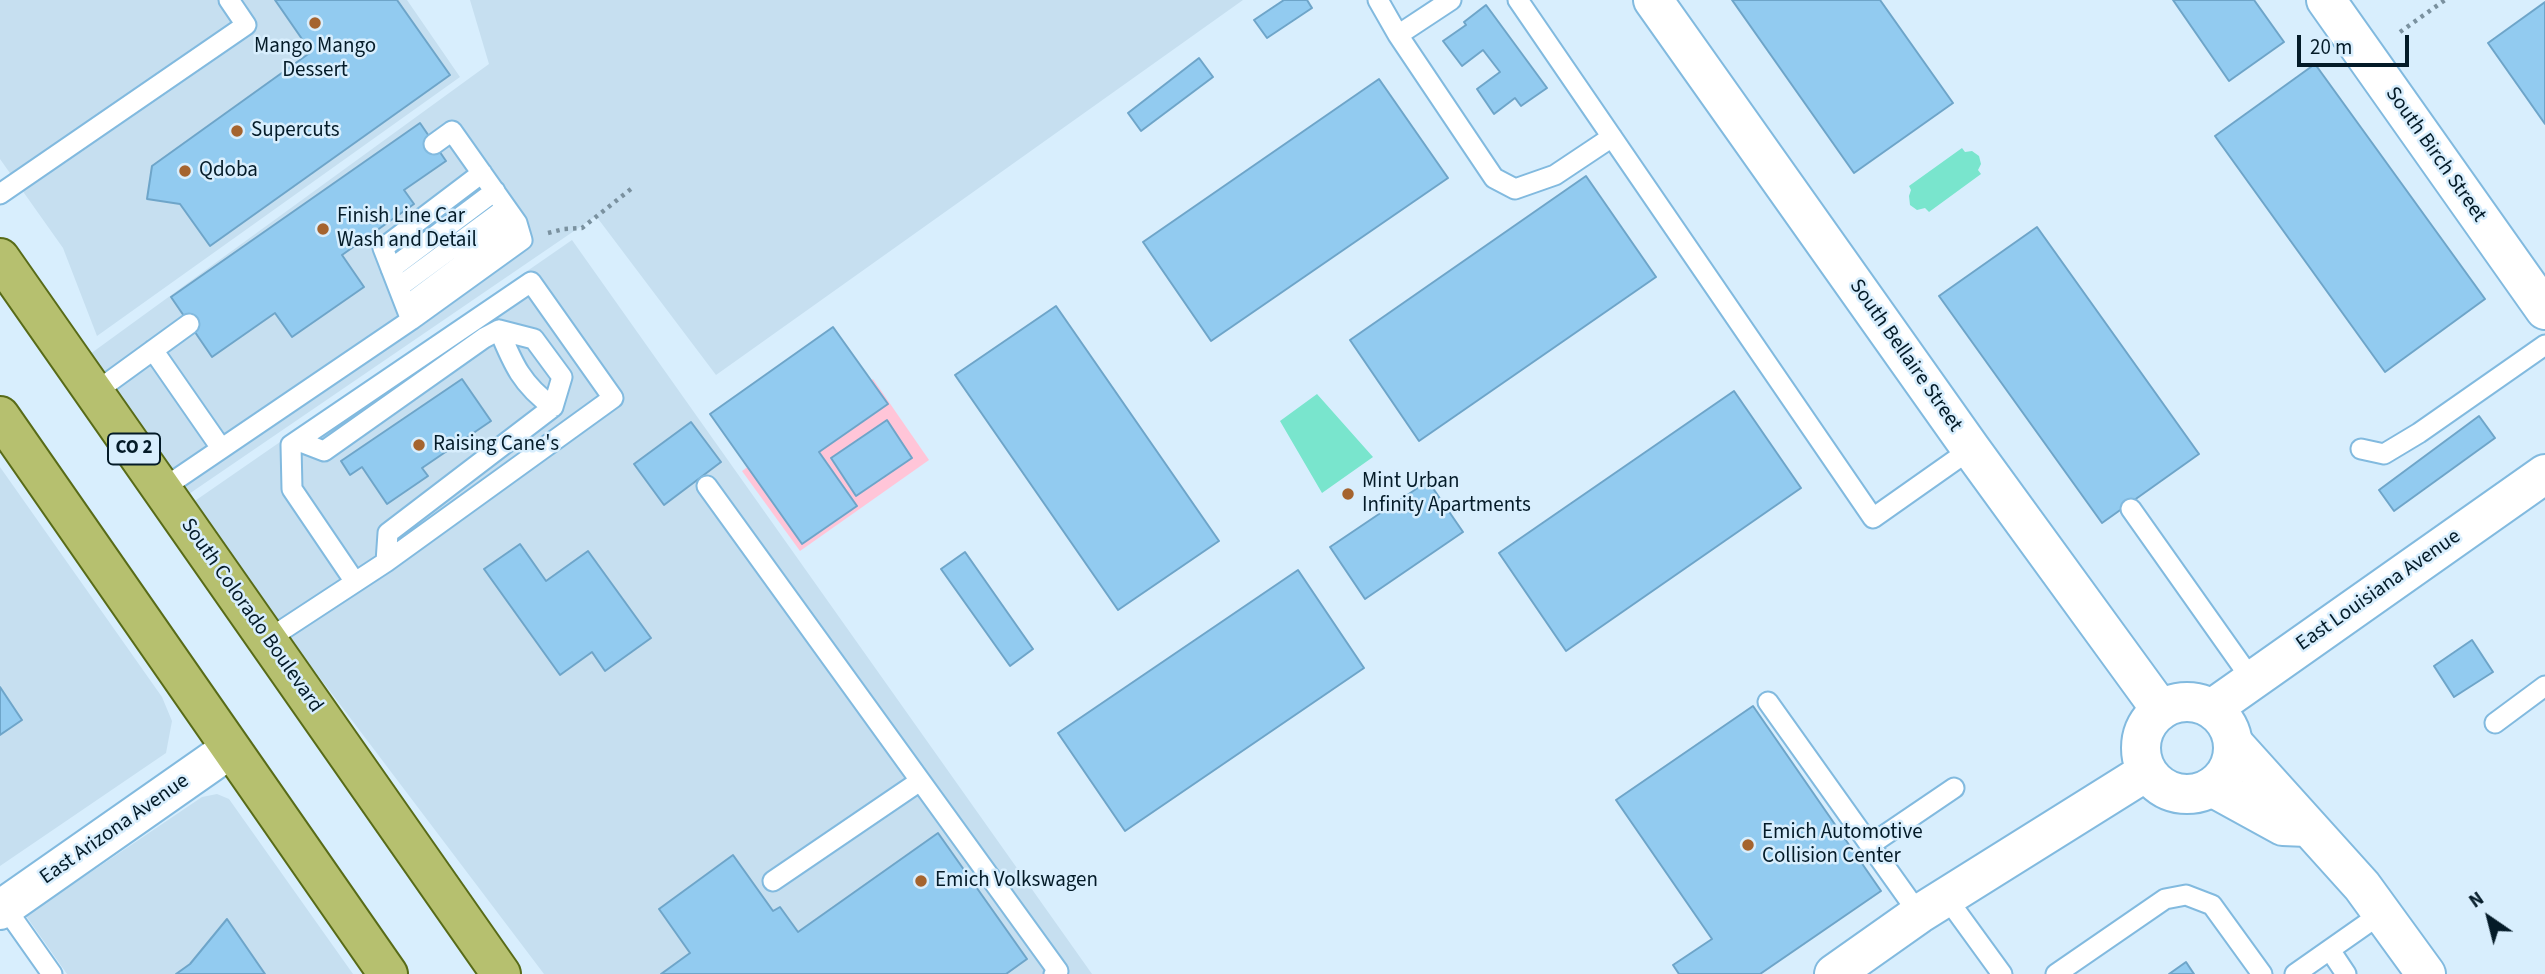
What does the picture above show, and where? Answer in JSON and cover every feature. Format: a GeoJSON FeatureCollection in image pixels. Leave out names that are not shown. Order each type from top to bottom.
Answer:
{"type":"FeatureCollection","features":[{"type":"Feature","properties":{"kind":"main road","name":"South Colorado Boulevard"},"geometry":{"type":"LineString","coordinates":[[0,258],[501,974]]}},
{"type":"Feature","properties":{"kind":"main road"},"geometry":{"type":"LineString","coordinates":[[0,416],[388,974]]}},
{"type":"Feature","properties":{"kind":"street","name":"South Bellaire Street"},"geometry":{"type":"LineString","coordinates":[[1653,0],[1971,449],[2161,710]]}},
{"type":"Feature","properties":{"kind":"street","name":"South Birch Street"},"geometry":{"type":"LineString","coordinates":[[2326,0],[2545,310]]}},
{"type":"Feature","properties":{"kind":"street","name":"East Louisiana Avenue"},"geometry":{"type":"LineString","coordinates":[[2213,708],[2545,474]]}},
{"type":"Feature","properties":{"kind":"street"},"geometry":{"type":"LineString","coordinates":[[2193,701],[2213,708],[2228,723],[2234,744],[2231,765],[2219,782],[2201,793],[2180,794],[2161,787],[2146,772],[2140,752],[2143,732],[2154,714],[2172,703],[2193,701]]}},
{"type":"Feature","properties":{"kind":"street"},"geometry":{"type":"LineString","coordinates":[[2234,744],[2333,853],[2382,913],[2426,974]]}},
{"type":"Feature","properties":{"kind":"street","name":"East Arizona Avenue"},"geometry":{"type":"LineString","coordinates":[[2,906],[230,749]]}},
{"type":"Feature","properties":{"kind":"street"},"geometry":{"type":"LineString","coordinates":[[1833,974],[1933,906],[2146,772]]}},
{"type":"Feature","properties":{"kind":"street"},"geometry":{"type":"LineString","coordinates":[[2212,787],[2283,826],[2307,827]]}},
{"type":"Feature","properties":{"kind":"lane"},"geometry":{"type":"LineString","coordinates":[[0,194],[246,25],[229,0]]}},
{"type":"Feature","properties":{"kind":"lane"},"geometry":{"type":"LineString","coordinates":[[1378,0],[1398,35],[1494,178],[1516,189],[1555,175],[1612,137]]}},
{"type":"Feature","properties":{"kind":"lane"},"geometry":{"type":"LineString","coordinates":[[1398,35],[1451,0]]}},
{"type":"Feature","properties":{"kind":"lane"},"geometry":{"type":"LineString","coordinates":[[1518,0],[1873,518],[1971,449]]}},
{"type":"Feature","properties":{"kind":"lane"},"geometry":{"type":"LineString","coordinates":[[162,489],[409,313],[522,240],[512,215],[452,131],[434,144]]}},
{"type":"Feature","properties":{"kind":"lane"},"geometry":{"type":"LineString","coordinates":[[409,313],[383,248],[482,173]]}},
{"type":"Feature","properties":{"kind":"lane"},"geometry":{"type":"LineString","coordinates":[[395,278],[495,191]]}},
{"type":"Feature","properties":{"kind":"lane"},"geometry":{"type":"LineString","coordinates":[[395,278],[512,215]]}},
{"type":"Feature","properties":{"kind":"lane"},"geometry":{"type":"LineString","coordinates":[[267,640],[386,562],[613,398],[531,282],[291,445],[292,489],[355,582]]}},
{"type":"Feature","properties":{"kind":"lane"},"geometry":{"type":"LineString","coordinates":[[94,393],[189,324]]}},
{"type":"Feature","properties":{"kind":"lane"},"geometry":{"type":"LineString","coordinates":[[499,330],[511,358],[532,392],[553,407]]}},
{"type":"Feature","properties":{"kind":"lane"},"geometry":{"type":"LineString","coordinates":[[298,441],[324,451],[499,330],[534,339],[562,377],[553,407],[388,533],[386,562]]}},
{"type":"Feature","properties":{"kind":"lane"},"geometry":{"type":"LineString","coordinates":[[2361,449],[2384,454],[2419,433],[2545,345]]}},
{"type":"Feature","properties":{"kind":"lane"},"geometry":{"type":"LineString","coordinates":[[153,350],[221,448]]}},
{"type":"Feature","properties":{"kind":"lane"},"geometry":{"type":"LineString","coordinates":[[707,486],[1058,971],[1054,974]]}},
{"type":"Feature","properties":{"kind":"lane"},"geometry":{"type":"LineString","coordinates":[[2131,509],[2252,680]]}},
{"type":"Feature","properties":{"kind":"lane"},"geometry":{"type":"LineString","coordinates":[[2495,723],[2545,686]]}},
{"type":"Feature","properties":{"kind":"lane"},"geometry":{"type":"LineString","coordinates":[[1768,702],[1870,845],[2002,974]]}},
{"type":"Feature","properties":{"kind":"lane"},"geometry":{"type":"LineString","coordinates":[[772,881],[920,780]]}},
{"type":"Feature","properties":{"kind":"lane"},"geometry":{"type":"LineString","coordinates":[[1870,845],[1954,788]]}},
{"type":"Feature","properties":{"kind":"lane"},"geometry":{"type":"LineString","coordinates":[[2056,974],[2165,899],[2186,895],[2212,905],[2262,974]]}},
{"type":"Feature","properties":{"kind":"lane"},"geometry":{"type":"LineString","coordinates":[[2,906],[52,974]]}},
{"type":"Feature","properties":{"kind":"lane"},"geometry":{"type":"LineString","coordinates":[[2295,974],[2382,913]]}},
{"type":"Feature","properties":{"kind":"lane"},"geometry":{"type":"LineString","coordinates":[[2330,950],[2346,974]]}},
{"type":"Feature","properties":{"kind":"path"},"geometry":{"type":"LineString","coordinates":[[2400,32],[2445,0]]}},
{"type":"Feature","properties":{"kind":"path"},"geometry":{"type":"LineString","coordinates":[[564,229],[582,229],[631,189]]}},
{"type":"Feature","properties":{"kind":"shaded area"},"geometry":{"type":"Polygon","coordinates":[[[0,0],[407,0],[460,77],[97,336],[63,248],[0,159],[0,0]]]}},
{"type":"Feature","properties":{"kind":"shaded area"},"geometry":{"type":"Polygon","coordinates":[[[470,0],[1243,0],[716,375],[596,216],[183,498],[86,357],[489,64],[470,0]]]}},
{"type":"Feature","properties":{"kind":"shaded area"},"geometry":{"type":"Polygon","coordinates":[[[1962,148],[1965,152],[1972,151],[1979,156],[1981,164],[1978,170],[1981,174],[1929,212],[1925,208],[1917,210],[1910,205],[1909,186],[1962,148]]]}},
{"type":"Feature","properties":{"kind":"shaded area"},"geometry":{"type":"Polygon","coordinates":[[[572,240],[1092,974],[544,974],[189,505],[572,240]]]}},
{"type":"Feature","properties":{"kind":"shaded area"},"geometry":{"type":"Polygon","coordinates":[[[873,379],[929,460],[800,551],[742,471],[873,379]]]}},
{"type":"Feature","properties":{"kind":"shaded area"},"geometry":{"type":"Polygon","coordinates":[[[1317,394],[1373,457],[1322,493],[1280,421],[1317,394]]]}},
{"type":"Feature","properties":{"kind":"shaded area"},"geometry":{"type":"Polygon","coordinates":[[[0,467],[162,697],[172,721],[166,753],[0,866],[0,467]]]}},
{"type":"Feature","properties":{"kind":"shaded area"},"geometry":{"type":"Polygon","coordinates":[[[217,794],[229,799],[353,974],[67,974],[26,916],[202,797],[217,794]]]}},
{"type":"Feature","properties":{"kind":"building"},"geometry":{"type":"Polygon","coordinates":[[[275,0],[397,0],[450,75],[210,246],[180,204],[147,199],[152,166],[311,52],[275,0]]]}},
{"type":"Feature","properties":{"kind":"building"},"geometry":{"type":"Polygon","coordinates":[[[1284,0],[1307,0],[1312,8],[1267,38],[1254,20],[1284,0]]]}},
{"type":"Feature","properties":{"kind":"building"},"geometry":{"type":"Polygon","coordinates":[[[1732,0],[1880,0],[1953,103],[1854,173],[1732,0]]]}},
{"type":"Feature","properties":{"kind":"building"},"geometry":{"type":"Polygon","coordinates":[[[2173,0],[2254,0],[2284,42],[2229,81],[2173,0]]]}},
{"type":"Feature","properties":{"kind":"building"},"geometry":{"type":"Polygon","coordinates":[[[2545,2],[2545,124],[2488,43],[2545,2]]]}},
{"type":"Feature","properties":{"kind":"building"},"geometry":{"type":"Polygon","coordinates":[[[1486,5],[1547,88],[1521,106],[1515,98],[1494,114],[1477,89],[1500,72],[1483,50],[1462,66],[1443,41],[1466,25],[1464,22],[1486,5]]]}},
{"type":"Feature","properties":{"kind":"building"},"geometry":{"type":"Polygon","coordinates":[[[1199,58],[1213,77],[1141,131],[1128,113],[1199,58]]]}},
{"type":"Feature","properties":{"kind":"building"},"geometry":{"type":"Polygon","coordinates":[[[2315,64],[2485,299],[2385,372],[2215,136],[2315,64]]]}},
{"type":"Feature","properties":{"kind":"building"},"geometry":{"type":"Polygon","coordinates":[[[1379,79],[1448,178],[1211,341],[1143,242],[1379,79]]]}},
{"type":"Feature","properties":{"kind":"building","name":"Finish Line Car Wash and Detail"},"geometry":{"type":"Polygon","coordinates":[[[420,123],[446,161],[404,190],[414,204],[342,255],[364,287],[292,337],[275,313],[212,357],[171,297],[420,123]]]}},
{"type":"Feature","properties":{"kind":"building"},"geometry":{"type":"Polygon","coordinates":[[[1586,176],[1656,277],[1419,441],[1350,340],[1586,176]]]}},
{"type":"Feature","properties":{"kind":"building"},"geometry":{"type":"Polygon","coordinates":[[[2037,227],[2199,454],[2102,523],[1939,296],[2037,227]]]}},
{"type":"Feature","properties":{"kind":"building"},"geometry":{"type":"Polygon","coordinates":[[[1056,306],[1219,541],[1118,610],[955,375],[1056,306]]]}},
{"type":"Feature","properties":{"kind":"building"},"geometry":{"type":"Polygon","coordinates":[[[833,327],[888,404],[819,452],[857,506],[802,544],[710,414],[833,327]]]}},
{"type":"Feature","properties":{"kind":"building"},"geometry":{"type":"Polygon","coordinates":[[[462,379],[491,421],[422,468],[428,476],[387,504],[362,467],[350,475],[341,461],[462,379]]]}},
{"type":"Feature","properties":{"kind":"building"},"geometry":{"type":"Polygon","coordinates":[[[1734,391],[1801,488],[1566,651],[1499,553],[1734,391]]]}},
{"type":"Feature","properties":{"kind":"building"},"geometry":{"type":"Polygon","coordinates":[[[2479,416],[2495,438],[2394,511],[2379,490],[2479,416]]]}},
{"type":"Feature","properties":{"kind":"building"},"geometry":{"type":"Polygon","coordinates":[[[887,420],[912,458],[856,496],[831,458],[887,420]]]}},
{"type":"Feature","properties":{"kind":"building"},"geometry":{"type":"Polygon","coordinates":[[[691,422],[721,462],[664,505],[634,464],[691,422]]]}},
{"type":"Feature","properties":{"kind":"building"},"geometry":{"type":"Polygon","coordinates":[[[1428,481],[1463,532],[1365,599],[1330,547],[1428,481]]]}},
{"type":"Feature","properties":{"kind":"building"},"geometry":{"type":"Polygon","coordinates":[[[520,544],[546,581],[588,551],[651,638],[605,671],[592,652],[560,675],[484,569],[520,544]]]}},
{"type":"Feature","properties":{"kind":"building"},"geometry":{"type":"Polygon","coordinates":[[[965,552],[1033,649],[1010,666],[941,569],[965,552]]]}},
{"type":"Feature","properties":{"kind":"building"},"geometry":{"type":"Polygon","coordinates":[[[1298,570],[1364,668],[1125,831],[1058,733],[1298,570]]]}},
{"type":"Feature","properties":{"kind":"building"},"geometry":{"type":"Polygon","coordinates":[[[2472,640],[2493,672],[2454,697],[2434,666],[2472,640]]]}},
{"type":"Feature","properties":{"kind":"building"},"geometry":{"type":"Polygon","coordinates":[[[0,687],[22,720],[0,735],[0,687]]]}},
{"type":"Feature","properties":{"kind":"building","name":"Emich Automotive Collision Center"},"geometry":{"type":"Polygon","coordinates":[[[1753,706],[1881,891],[1760,974],[1679,974],[1673,965],[1712,939],[1616,800],[1753,706]]]}},
{"type":"Feature","properties":{"kind":"building","name":"Emich Volkswagen"},"geometry":{"type":"Polygon","coordinates":[[[938,833],[1027,959],[1006,974],[661,974],[690,953],[659,909],[733,855],[773,911],[780,907],[798,932],[938,833]]]}},
{"type":"Feature","properties":{"kind":"building"},"geometry":{"type":"Polygon","coordinates":[[[227,919],[265,974],[176,974],[190,964],[227,919]]]}},
{"type":"Feature","properties":{"kind":"building"},"geometry":{"type":"Polygon","coordinates":[[[2186,962],[2194,974],[2169,974],[2186,962]]]}},
{"type":"Feature","properties":{"kind":"place","name":"Mango Mango Dessert"},"geometry":{"type":"Point","coordinates":[315,23]}},
{"type":"Feature","properties":{"kind":"place","name":"Supercuts"},"geometry":{"type":"Point","coordinates":[237,131]}},
{"type":"Feature","properties":{"kind":"place","name":"Qdoba"},"geometry":{"type":"Point","coordinates":[185,171]}},
{"type":"Feature","properties":{"kind":"place","name":"Finish Line Car Wash and Detail"},"geometry":{"type":"Point","coordinates":[323,229]}},
{"type":"Feature","properties":{"kind":"place","name":"Raising Cane's"},"geometry":{"type":"Point","coordinates":[419,445]}},
{"type":"Feature","properties":{"kind":"place","name":"Mint Urban Infinity Apartments"},"geometry":{"type":"Point","coordinates":[1348,494]}},
{"type":"Feature","properties":{"kind":"place","name":"Emich Automotive Collision Center"},"geometry":{"type":"Point","coordinates":[1748,845]}},
{"type":"Feature","properties":{"kind":"place","name":"Emich Volkswagen"},"geometry":{"type":"Point","coordinates":[921,881]}}]}
